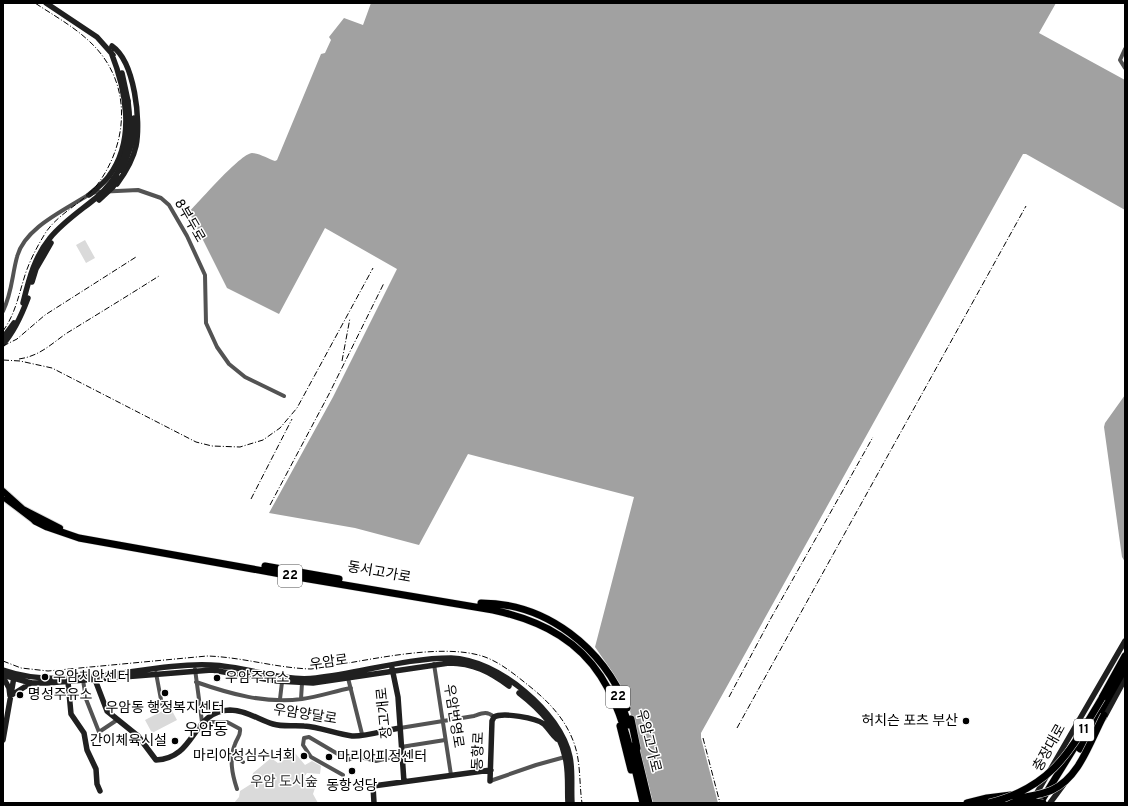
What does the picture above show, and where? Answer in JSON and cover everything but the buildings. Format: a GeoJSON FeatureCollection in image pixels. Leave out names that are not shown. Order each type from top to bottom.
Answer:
{"type":"FeatureCollection","features":[{"type":"Feature","properties":{"kind":"highway","name":"동서고가로"},"geometry":{"type":"LineString","coordinates":[[34,521],[80,538],[297,577],[494,610],[526,619],[549,629],[576,648],[597,670],[612,693],[624,723],[643,803]]}},
{"type":"Feature","properties":{"kind":"highway","name":"동서고가로"},"geometry":{"type":"LineString","coordinates":[[60,528],[99,538],[481,603],[514,610],[552,626],[578,644],[607,676],[626,714],[650,803]]}},
{"type":"Feature","properties":{"kind":"highway","name":"우암고가로"},"geometry":{"type":"LineString","coordinates":[[494,610],[536,626],[554,635],[579,655],[598,676],[609,696],[616,714],[639,803]]}},
{"type":"Feature","properties":{"kind":"highway","name":"11"},"geometry":{"type":"LineString","coordinates":[[1041,803],[1072,753],[1125,656]]}},
{"type":"Feature","properties":{"kind":"highway","name":"11"},"geometry":{"type":"LineString","coordinates":[[1046,803],[1098,717],[1125,668]]}},
{"type":"Feature","properties":{"kind":"highway"},"geometry":{"type":"LineString","coordinates":[[999,803],[1051,790],[1068,779],[1078,766],[1125,675]]}},
{"type":"Feature","properties":{"kind":"highway"},"geometry":{"type":"LineString","coordinates":[[989,803],[1028,790],[1052,772],[1079,736],[1102,698]]}},
{"type":"Feature","properties":{"kind":"highway"},"geometry":{"type":"LineString","coordinates":[[967,803],[1026,791],[1048,773]]}},
{"type":"Feature","properties":{"kind":"highway"},"geometry":{"type":"LineString","coordinates":[[1013,803],[1028,801],[1041,803]]}},
{"type":"Feature","properties":{"kind":"main road"},"geometry":{"type":"LineString","coordinates":[[46,3],[111,49],[116,50],[123,60],[129,74],[135,96],[138,124],[136,142],[133,155],[127,169],[113,190]]}},
{"type":"Feature","properties":{"kind":"main road"},"geometry":{"type":"LineString","coordinates":[[3,344],[11,334],[23,312],[33,278],[47,248],[59,232],[113,187],[122,170],[134,137],[130,101],[122,73],[111,49],[90,28],[52,3]]}},
{"type":"Feature","properties":{"kind":"main road"},"geometry":{"type":"LineString","coordinates":[[89,195],[106,180],[112,172],[125,142],[127,118],[120,79],[111,49]]}},
{"type":"Feature","properties":{"kind":"main road"},"geometry":{"type":"LineString","coordinates":[[3,338],[14,323],[23,303],[31,271],[41,250],[63,224],[96,198],[115,176],[126,152],[129,141],[130,101]]}},
{"type":"Feature","properties":{"kind":"main road"},"geometry":{"type":"LineString","coordinates":[[112,172],[113,190]]}},
{"type":"Feature","properties":{"kind":"main road","name":"동서고가로"},"geometry":{"type":"LineString","coordinates":[[3,491],[23,509],[60,528]]}},
{"type":"Feature","properties":{"kind":"main road","name":"동서고가로"},"geometry":{"type":"LineString","coordinates":[[3,497],[21,513],[34,521]]}},
{"type":"Feature","properties":{"kind":"main road","name":"충장대로"},"geometry":{"type":"LineString","coordinates":[[1030,803],[1042,786],[1048,773],[1125,641]]}},
{"type":"Feature","properties":{"kind":"main road","name":"우암로"},"geometry":{"type":"LineString","coordinates":[[3,676],[32,678],[94,677],[156,673],[212,665],[302,679],[462,659],[495,671],[530,696],[547,712],[561,733],[570,756],[572,803]]}},
{"type":"Feature","properties":{"kind":"main road","name":"우암로"},"geometry":{"type":"LineString","coordinates":[[433,662],[462,663],[493,674],[532,703],[546,717],[560,740],[566,757],[568,803]]}},
{"type":"Feature","properties":{"kind":"main road","name":"우암로"},"geometry":{"type":"LineString","coordinates":[[3,670],[31,683],[68,682],[94,677],[195,668],[218,670],[282,682],[302,683],[348,678],[392,668]]}},
{"type":"Feature","properties":{"kind":"main road","name":"장고개로"},"geometry":{"type":"LineString","coordinates":[[392,668],[398,697],[404,782]]}},
{"type":"Feature","properties":{"kind":"main road"},"geometry":{"type":"LineString","coordinates":[[3,676],[9,688],[10,696]]}},
{"type":"Feature","properties":{"kind":"main road"},"geometry":{"type":"LineString","coordinates":[[3,740],[14,676]]}},
{"type":"Feature","properties":{"kind":"main road"},"geometry":{"type":"LineString","coordinates":[[94,677],[107,711],[116,720]]}},
{"type":"Feature","properties":{"kind":"main road","name":"충장대로"},"geometry":{"type":"LineString","coordinates":[[1050,803],[1091,742],[1125,679]]}},
{"type":"Feature","properties":{"kind":"main road"},"geometry":{"type":"LineString","coordinates":[[68,682],[71,714],[84,733],[87,750],[96,769],[97,784],[100,791]]}},
{"type":"Feature","properties":{"kind":"main road"},"geometry":{"type":"LineString","coordinates":[[10,696],[31,683]]}},
{"type":"Feature","properties":{"kind":"main road","name":"우암양달로"},"geometry":{"type":"LineString","coordinates":[[116,720],[138,736],[156,760],[166,759],[179,753],[190,742],[202,722],[216,712],[230,710],[244,712],[274,725],[304,726],[353,736],[400,728]]}},
{"type":"Feature","properties":{"kind":"main road","name":"동항로"},"geometry":{"type":"LineString","coordinates":[[490,781],[492,721],[494,717],[502,714],[543,723],[560,740]]}},
{"type":"Feature","properties":{"kind":"main road"},"geometry":{"type":"LineString","coordinates":[[374,803],[373,786],[491,770]]}},
{"type":"Feature","properties":{"kind":"street"},"geometry":{"type":"LineString","coordinates":[[1125,50],[1120,60],[1125,68]]}},
{"type":"Feature","properties":{"kind":"street","name":"8부두로"},"geometry":{"type":"LineString","coordinates":[[3,311],[10,295],[21,244],[40,226],[89,195],[113,190],[138,190],[161,198],[169,205],[187,236],[205,276],[206,323],[217,347],[230,364],[245,378],[284,396]]}},
{"type":"Feature","properties":{"kind":"street","name":"우암번영로"},"geometry":{"type":"LineString","coordinates":[[433,662],[451,775]]}},
{"type":"Feature","properties":{"kind":"street"},"geometry":{"type":"LineString","coordinates":[[195,668],[202,722],[227,722],[240,729],[241,733],[232,753],[233,773],[237,789]]}},
{"type":"Feature","properties":{"kind":"street"},"geometry":{"type":"LineString","coordinates":[[156,673],[162,705]]}},
{"type":"Feature","properties":{"kind":"street"},"geometry":{"type":"LineString","coordinates":[[348,678],[362,734]]}},
{"type":"Feature","properties":{"kind":"street"},"geometry":{"type":"LineString","coordinates":[[83,680],[86,699],[99,732],[116,720]]}},
{"type":"Feature","properties":{"kind":"street"},"geometry":{"type":"LineString","coordinates":[[196,682],[243,696],[263,700],[301,700],[351,688]]}},
{"type":"Feature","properties":{"kind":"street"},"geometry":{"type":"LineString","coordinates":[[280,699],[282,682]]}},
{"type":"Feature","properties":{"kind":"street","name":"우암로"},"geometry":{"type":"LineString","coordinates":[[301,700],[302,683]]}},
{"type":"Feature","properties":{"kind":"street"},"geometry":{"type":"LineString","coordinates":[[400,728],[474,716],[482,712],[488,713],[494,717]]}},
{"type":"Feature","properties":{"kind":"street"},"geometry":{"type":"LineString","coordinates":[[343,775],[311,756],[303,745],[304,738],[309,737],[346,760],[358,756],[366,760],[376,761],[401,755]]}},
{"type":"Feature","properties":{"kind":"street"},"geometry":{"type":"LineString","coordinates":[[401,747],[445,740]]}},
{"type":"Feature","properties":{"kind":"street"},"geometry":{"type":"LineString","coordinates":[[232,753],[243,762]]}},
{"type":"Feature","properties":{"kind":"street","name":"동항로"},"geometry":{"type":"LineString","coordinates":[[490,781],[536,765],[566,757]]}},
{"type":"Feature","properties":{"kind":"green space"},"geometry":{"type":"Polygon","coordinates":[[[85,240],[95,258],[86,263],[76,245],[85,240]]]}},
{"type":"Feature","properties":{"kind":"green space"},"geometry":{"type":"Polygon","coordinates":[[[170,707],[177,720],[152,733],[145,720],[170,707]]]}},
{"type":"Feature","properties":{"kind":"green space","name":"우암 도시숲"},"geometry":{"type":"Polygon","coordinates":[[[291,753],[295,753],[305,765],[312,761],[321,766],[320,774],[307,773],[304,777],[317,782],[313,794],[318,803],[234,803],[239,797],[240,791],[251,784],[253,773],[271,758],[278,763],[286,759],[291,753]]]}},
{"type":"Feature","properties":{"kind":"shaded area"},"geometry":{"type":"Polygon","coordinates":[[[371,3],[1056,3],[1039,33],[1125,80],[1125,210],[1026,154],[1023,154],[701,733],[718,803],[653,803],[629,707],[613,673],[595,647],[634,497],[468,454],[419,545],[355,528],[269,513],[333,397],[397,269],[325,228],[279,314],[227,288],[189,212],[230,169],[246,155],[255,153],[275,161],[277,160],[321,54],[325,53],[331,40],[329,37],[344,18],[363,25],[371,3]]]}},
{"type":"Feature","properties":{"kind":"shaded area"},"geometry":{"type":"Polygon","coordinates":[[[1125,395],[1125,562],[1122,557],[1104,427],[1105,423],[1125,395]]]}},
{"type":"Feature","properties":{"kind":"railway"},"geometry":{"type":"LineString","coordinates":[[3,331],[17,303],[30,262],[46,232],[58,219],[97,185],[108,168],[116,149],[122,111],[119,92],[113,74],[103,57],[89,41],[76,30],[35,3]]}},
{"type":"Feature","properties":{"kind":"railway"},"geometry":{"type":"LineString","coordinates":[[737,728],[1026,206]]}},
{"type":"Feature","properties":{"kind":"railway"},"geometry":{"type":"LineString","coordinates":[[3,346],[17,339],[45,315],[136,257]]}},
{"type":"Feature","properties":{"kind":"railway"},"geometry":{"type":"LineString","coordinates":[[3,360],[20,361],[52,368],[196,442],[212,446],[240,447],[263,440],[280,428],[297,408],[373,268]]}},
{"type":"Feature","properties":{"kind":"railway"},"geometry":{"type":"LineString","coordinates":[[19,359],[33,355],[45,349],[67,333],[159,276]]}},
{"type":"Feature","properties":{"kind":"railway"},"geometry":{"type":"LineString","coordinates":[[270,505],[329,394],[384,283]]}},
{"type":"Feature","properties":{"kind":"railway"},"geometry":{"type":"LineString","coordinates":[[342,361],[350,318]]}},
{"type":"Feature","properties":{"kind":"railway"},"geometry":{"type":"LineString","coordinates":[[251,499],[292,419]]}},
{"type":"Feature","properties":{"kind":"railway"},"geometry":{"type":"LineString","coordinates":[[729,697],[771,618],[873,437]]}},
{"type":"Feature","properties":{"kind":"railway"},"geometry":{"type":"LineString","coordinates":[[3,661],[21,668],[48,671],[207,656],[233,658],[285,667],[311,669],[423,652],[446,651],[467,653],[485,657],[502,666],[528,685],[542,697],[561,718],[570,734],[576,750],[579,765],[582,803]]}},
{"type":"Feature","properties":{"kind":"railway"},"geometry":{"type":"LineString","coordinates":[[703,738],[720,803]]}},
{"type":"Feature","properties":{"kind":"place","name":"우암치안센터"},"geometry":{"type":"Point","coordinates":[45,677]}},
{"type":"Feature","properties":{"kind":"place","name":"우암주유소"},"geometry":{"type":"Point","coordinates":[217,678]}},
{"type":"Feature","properties":{"kind":"place","name":"우암동 행정복지센터"},"geometry":{"type":"Point","coordinates":[165,693]}},
{"type":"Feature","properties":{"kind":"place","name":"명성주유소"},"geometry":{"type":"Point","coordinates":[20,695]}},
{"type":"Feature","properties":{"kind":"place","name":"허치슨 포츠 부산"},"geometry":{"type":"Point","coordinates":[966,721]}},
{"type":"Feature","properties":{"kind":"place","name":"간이체육시설"},"geometry":{"type":"Point","coordinates":[175,741]}},
{"type":"Feature","properties":{"kind":"place","name":"마리아성심수녀회"},"geometry":{"type":"Point","coordinates":[304,756]}},
{"type":"Feature","properties":{"kind":"place","name":"마리아피정센터"},"geometry":{"type":"Point","coordinates":[329,757]}},
{"type":"Feature","properties":{"kind":"place","name":"동항성당"},"geometry":{"type":"Point","coordinates":[352,771]}},
{"type":"Feature","properties":{"kind":"district","name":"우암동"},"geometry":{"type":"Point","coordinates":[206,731]}}]}
